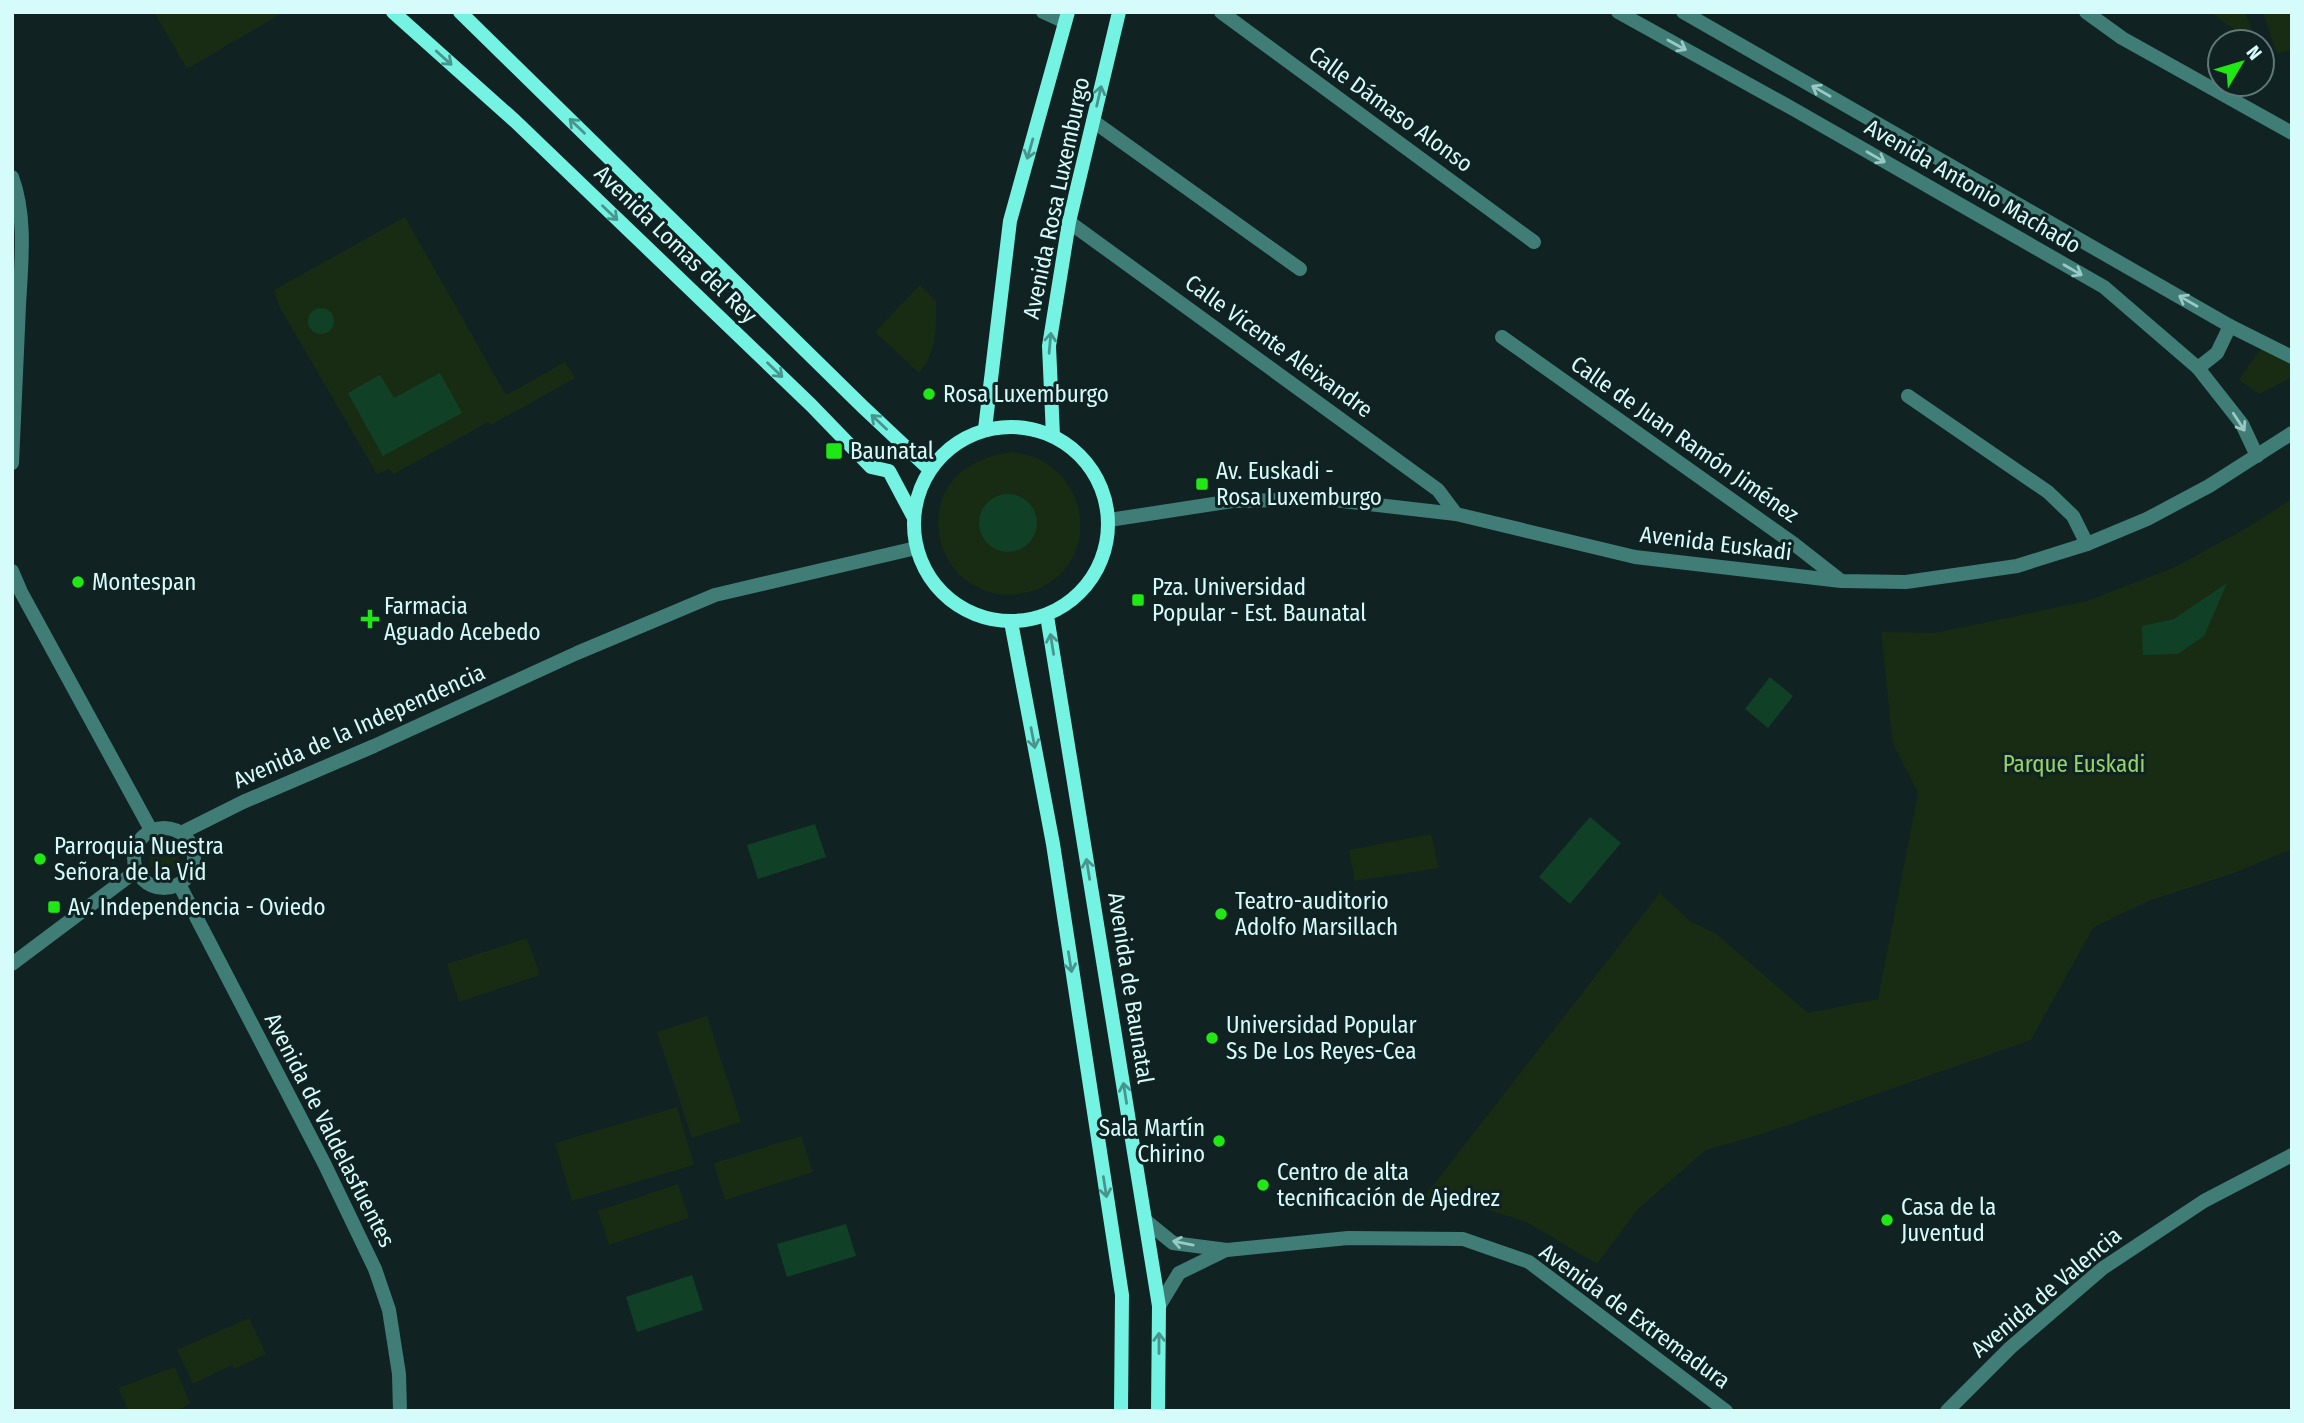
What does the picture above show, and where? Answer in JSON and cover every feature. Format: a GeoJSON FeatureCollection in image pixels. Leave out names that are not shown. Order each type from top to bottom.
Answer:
{"type":"FeatureCollection","features":[{"type":"Feature","properties":{"kind":"main road","name":"Avenida Lomas del Rey"},"geometry":{"type":"LineString","coordinates":[[393,12],[524,130],[811,405],[871,467],[889,471],[913,516]]}},
{"type":"Feature","properties":{"kind":"main road","name":"Avenida Lomas del Rey"},"geometry":{"type":"LineString","coordinates":[[460,12],[863,407],[929,468]]}},
{"type":"Feature","properties":{"kind":"main road","name":"Avenida Rosa Luxemburgo"},"geometry":{"type":"LineString","coordinates":[[1053,436],[1049,346],[1069,222],[1119,12]]}},
{"type":"Feature","properties":{"kind":"main road","name":"Avenida Rosa Luxemburgo"},"geometry":{"type":"LineString","coordinates":[[985,429],[1010,221],[1067,17]]}},
{"type":"Feature","properties":{"kind":"main road"},"geometry":{"type":"LineString","coordinates":[[1020,426],[1053,436],[1081,456],[1101,485],[1109,520],[1105,550],[1093,578],[1073,600],[1047,616],[1011,622],[979,617],[951,601],[929,578],[916,548],[913,516],[918,491],[929,468],[954,444],[985,429],[1020,426]]}},
{"type":"Feature","properties":{"kind":"main road","name":"Avenida de Baunatal"},"geometry":{"type":"LineString","coordinates":[[1047,616],[1159,1306],[1158,1411]]}},
{"type":"Feature","properties":{"kind":"main road"},"geometry":{"type":"LineString","coordinates":[[1011,622],[1052,844],[1122,1295],[1121,1411]]}},
{"type":"Feature","properties":{"kind":"street"},"geometry":{"type":"LineString","coordinates":[[1043,12],[1067,17]]}},
{"type":"Feature","properties":{"kind":"street","name":"Calle Dámaso Alonso"},"geometry":{"type":"LineString","coordinates":[[1221,12],[1534,242]]}},
{"type":"Feature","properties":{"kind":"street","name":"Avenida Antonio Machado"},"geometry":{"type":"LineString","coordinates":[[1618,12],[2104,287],[2198,368],[2242,424],[2257,456]]}},
{"type":"Feature","properties":{"kind":"street","name":"Avenida Antonio Machado"},"geometry":{"type":"LineString","coordinates":[[1683,12],[2230,326],[2292,357]]}},
{"type":"Feature","properties":{"kind":"street"},"geometry":{"type":"LineString","coordinates":[[2086,12],[2122,38],[2292,134]]}},
{"type":"Feature","properties":{"kind":"street"},"geometry":{"type":"LineString","coordinates":[[1093,121],[1300,269]]}},
{"type":"Feature","properties":{"kind":"street"},"geometry":{"type":"LineString","coordinates":[[12,177],[17,190],[21,220],[12,463]]}},
{"type":"Feature","properties":{"kind":"street","name":"Calle Vicente Aleixandre"},"geometry":{"type":"LineString","coordinates":[[1069,222],[1438,490],[1456,514]]}},
{"type":"Feature","properties":{"kind":"street"},"geometry":{"type":"LineString","coordinates":[[2198,368],[2217,353],[2230,326]]}},
{"type":"Feature","properties":{"kind":"street","name":"Calle de Juan Ramón Jiménez"},"geometry":{"type":"LineString","coordinates":[[1502,337],[1794,544],[1841,581]]}},
{"type":"Feature","properties":{"kind":"street"},"geometry":{"type":"LineString","coordinates":[[1908,396],[2049,492],[2073,516],[2087,544]]}},
{"type":"Feature","properties":{"kind":"street","name":"Avenida Euskadi"},"geometry":{"type":"LineString","coordinates":[[1109,520],[1233,501],[1325,499],[1456,514],[1635,557],[1841,581],[1906,582],[2017,566],[2087,544],[2147,519],[2209,486],[2292,433]]}},
{"type":"Feature","properties":{"kind":"street","name":"Avenida de la Independencia"},"geometry":{"type":"LineString","coordinates":[[181,833],[243,802],[715,595],[916,548]]}},
{"type":"Feature","properties":{"kind":"street"},"geometry":{"type":"LineString","coordinates":[[12,570],[17,594],[151,830]]}},
{"type":"Feature","properties":{"kind":"street"},"geometry":{"type":"LineString","coordinates":[[167,828],[181,833],[190,844],[194,856],[189,874],[179,884],[167,888],[155,887],[143,880],[136,871],[134,859],[136,846],[143,836],[151,830],[167,828]]}},
{"type":"Feature","properties":{"kind":"street"},"geometry":{"type":"LineString","coordinates":[[12,964],[136,871]]}},
{"type":"Feature","properties":{"kind":"street","name":"Avenida de Valdelasfuentes"},"geometry":{"type":"LineString","coordinates":[[179,884],[324,1163],[375,1269],[389,1310],[399,1374],[400,1411]]}},
{"type":"Feature","properties":{"kind":"street","name":"Avenida de Valencia"},"geometry":{"type":"LineString","coordinates":[[1947,1411],[2010,1348],[2104,1268],[2204,1201],[2292,1155]]}},
{"type":"Feature","properties":{"kind":"street","name":"Avenida de Extremadura"},"geometry":{"type":"LineString","coordinates":[[1146,1221],[1173,1243],[1227,1250],[1348,1238],[1462,1239],[1529,1262],[1726,1411]]}},
{"type":"Feature","properties":{"kind":"street","name":"Avenida de Extremadura"},"geometry":{"type":"LineString","coordinates":[[1159,1306],[1179,1273],[1227,1250]]}},
{"type":"Feature","properties":{"kind":"green space"},"geometry":{"type":"Polygon","coordinates":[[[154,12],[284,12],[187,69],[154,12]]]}},
{"type":"Feature","properties":{"kind":"green space"},"geometry":{"type":"Polygon","coordinates":[[[2210,12],[2245,12],[2251,28],[2232,28],[2210,12]]]}},
{"type":"Feature","properties":{"kind":"green space"},"geometry":{"type":"Polygon","coordinates":[[[2263,12],[2292,12],[2292,49],[2277,54],[2276,28],[2268,28],[2263,12]]]}},
{"type":"Feature","properties":{"kind":"green space"},"geometry":{"type":"Polygon","coordinates":[[[405,217],[506,395],[565,362],[575,378],[491,425],[488,422],[394,474],[389,469],[377,474],[279,306],[274,290],[405,217]],[[380,376],[348,393],[394,399],[380,376]]]}},
{"type":"Feature","properties":{"kind":"green space"},"geometry":{"type":"Polygon","coordinates":[[[920,285],[936,301],[936,321],[933,347],[919,373],[875,332],[920,285]]]}},
{"type":"Feature","properties":{"kind":"green space"},"geometry":{"type":"Polygon","coordinates":[[[2261,348],[2292,365],[2292,377],[2259,394],[2239,380],[2261,348]]]}},
{"type":"Feature","properties":{"kind":"green space"},"geometry":{"type":"Polygon","coordinates":[[[1013,452],[1029,456],[1051,466],[1069,487],[1079,512],[1079,539],[1067,566],[1045,585],[1032,591],[998,594],[970,583],[950,563],[940,538],[939,510],[950,484],[974,463],[1013,452]],[[1025,499],[980,516],[982,535],[1015,551],[1023,547],[1036,528],[1031,506],[1025,499]]]}},
{"type":"Feature","properties":{"kind":"green space","name":"Parque Euskadi"},"geometry":{"type":"Polygon","coordinates":[[[2292,499],[2292,849],[2234,873],[2146,902],[2093,928],[2031,1040],[1762,1134],[1706,1150],[1638,1209],[1597,1264],[1527,1222],[1482,1208],[1424,1197],[1660,893],[1691,922],[1714,932],[1808,1013],[1878,999],[1918,793],[1893,744],[1881,632],[1935,633],[2087,601],[2175,567],[2245,529],[2292,499]]]}},
{"type":"Feature","properties":{"kind":"green space"},"geometry":{"type":"Polygon","coordinates":[[[1431,834],[1439,868],[1355,881],[1349,850],[1431,834]]]}},
{"type":"Feature","properties":{"kind":"green space"},"geometry":{"type":"Polygon","coordinates":[[[164,844],[170,845],[178,853],[178,865],[170,873],[164,874],[158,873],[150,865],[149,859],[150,853],[158,845],[164,844]]]}},
{"type":"Feature","properties":{"kind":"green space"},"geometry":{"type":"Polygon","coordinates":[[[527,938],[540,975],[459,1002],[447,964],[527,938]]]}},
{"type":"Feature","properties":{"kind":"green space"},"geometry":{"type":"Polygon","coordinates":[[[707,1016],[741,1122],[692,1138],[657,1032],[707,1016]]]}},
{"type":"Feature","properties":{"kind":"green space"},"geometry":{"type":"Polygon","coordinates":[[[677,1107],[694,1165],[572,1201],[555,1143],[677,1107]]]}},
{"type":"Feature","properties":{"kind":"green space"},"geometry":{"type":"Polygon","coordinates":[[[801,1136],[813,1172],[725,1200],[714,1163],[801,1136]]]}},
{"type":"Feature","properties":{"kind":"green space"},"geometry":{"type":"Polygon","coordinates":[[[678,1184],[689,1218],[609,1245],[598,1211],[678,1184]]]}},
{"type":"Feature","properties":{"kind":"green space"},"geometry":{"type":"Polygon","coordinates":[[[249,1318],[266,1354],[234,1369],[232,1365],[193,1384],[177,1350],[249,1318]]]}},
{"type":"Feature","properties":{"kind":"green space"},"geometry":{"type":"Polygon","coordinates":[[[175,1367],[190,1403],[178,1411],[129,1411],[118,1388],[175,1367]]]}},
{"type":"Feature","properties":{"kind":"shaded area"},"geometry":{"type":"Polygon","coordinates":[[[321,308],[330,312],[334,321],[330,330],[321,334],[312,330],[308,321],[312,312],[321,308]]]}},
{"type":"Feature","properties":{"kind":"shaded area"},"geometry":{"type":"Polygon","coordinates":[[[440,373],[462,413],[383,456],[348,393],[380,375],[394,398],[440,373]]]}},
{"type":"Feature","properties":{"kind":"shaded area"},"geometry":{"type":"Polygon","coordinates":[[[1008,494],[1019,496],[1032,507],[1037,523],[1035,534],[1024,547],[1008,552],[997,550],[984,539],[979,523],[981,512],[992,499],[1008,494]]]}},
{"type":"Feature","properties":{"kind":"shaded area"},"geometry":{"type":"Polygon","coordinates":[[[2227,583],[2204,636],[2178,654],[2143,655],[2142,626],[2174,619],[2227,583]]]}},
{"type":"Feature","properties":{"kind":"shaded area"},"geometry":{"type":"Polygon","coordinates":[[[1770,677],[1793,696],[1768,728],[1745,709],[1770,677]]]}},
{"type":"Feature","properties":{"kind":"shaded area"},"geometry":{"type":"Polygon","coordinates":[[[1590,817],[1621,843],[1570,904],[1539,877],[1590,817]]]}},
{"type":"Feature","properties":{"kind":"shaded area"},"geometry":{"type":"Polygon","coordinates":[[[815,824],[826,857],[758,879],[747,845],[815,824]]]}},
{"type":"Feature","properties":{"kind":"shaded area"},"geometry":{"type":"Polygon","coordinates":[[[846,1224],[856,1256],[787,1277],[777,1244],[846,1224]]]}},
{"type":"Feature","properties":{"kind":"shaded area"},"geometry":{"type":"Polygon","coordinates":[[[692,1275],[703,1310],[637,1332],[626,1297],[692,1275]]]}},
{"type":"Feature","properties":{"kind":"place","name":"Rosa Luxemburgo"},"geometry":{"type":"Point","coordinates":[929,394]}},
{"type":"Feature","properties":{"kind":"place","name":"Baunatal"},"geometry":{"type":"Point","coordinates":[834,451]}},
{"type":"Feature","properties":{"kind":"place","name":"Av. Euskadi - Rosa Luxemburgo"},"geometry":{"type":"Point","coordinates":[1202,484]}},
{"type":"Feature","properties":{"kind":"place","name":"Montespan"},"geometry":{"type":"Point","coordinates":[78,582]}},
{"type":"Feature","properties":{"kind":"place","name":"Pza. Universidad Popular - Est. Baunatal"},"geometry":{"type":"Point","coordinates":[1138,600]}},
{"type":"Feature","properties":{"kind":"place","name":"Farmacia Aguado Acebedo"},"geometry":{"type":"Point","coordinates":[370,619]}},
{"type":"Feature","properties":{"kind":"place","name":"Parroquia Nuestra Señora de la Vid"},"geometry":{"type":"Point","coordinates":[40,859]}},
{"type":"Feature","properties":{"kind":"place","name":"Av. Independencia - Oviedo"},"geometry":{"type":"Point","coordinates":[54,907]}},
{"type":"Feature","properties":{"kind":"place","name":"Teatro-auditorio Adolfo Marsillach"},"geometry":{"type":"Point","coordinates":[1221,914]}},
{"type":"Feature","properties":{"kind":"place","name":"Universidad Popular Ss De Los Reyes-Cea"},"geometry":{"type":"Point","coordinates":[1212,1038]}},
{"type":"Feature","properties":{"kind":"place","name":"Sala Martín Chirino"},"geometry":{"type":"Point","coordinates":[1219,1141]}},
{"type":"Feature","properties":{"kind":"place","name":"Centro de alta tecnificación de Ajedrez"},"geometry":{"type":"Point","coordinates":[1263,1185]}},
{"type":"Feature","properties":{"kind":"place","name":"Casa de la Juventud"},"geometry":{"type":"Point","coordinates":[1887,1220]}}]}
